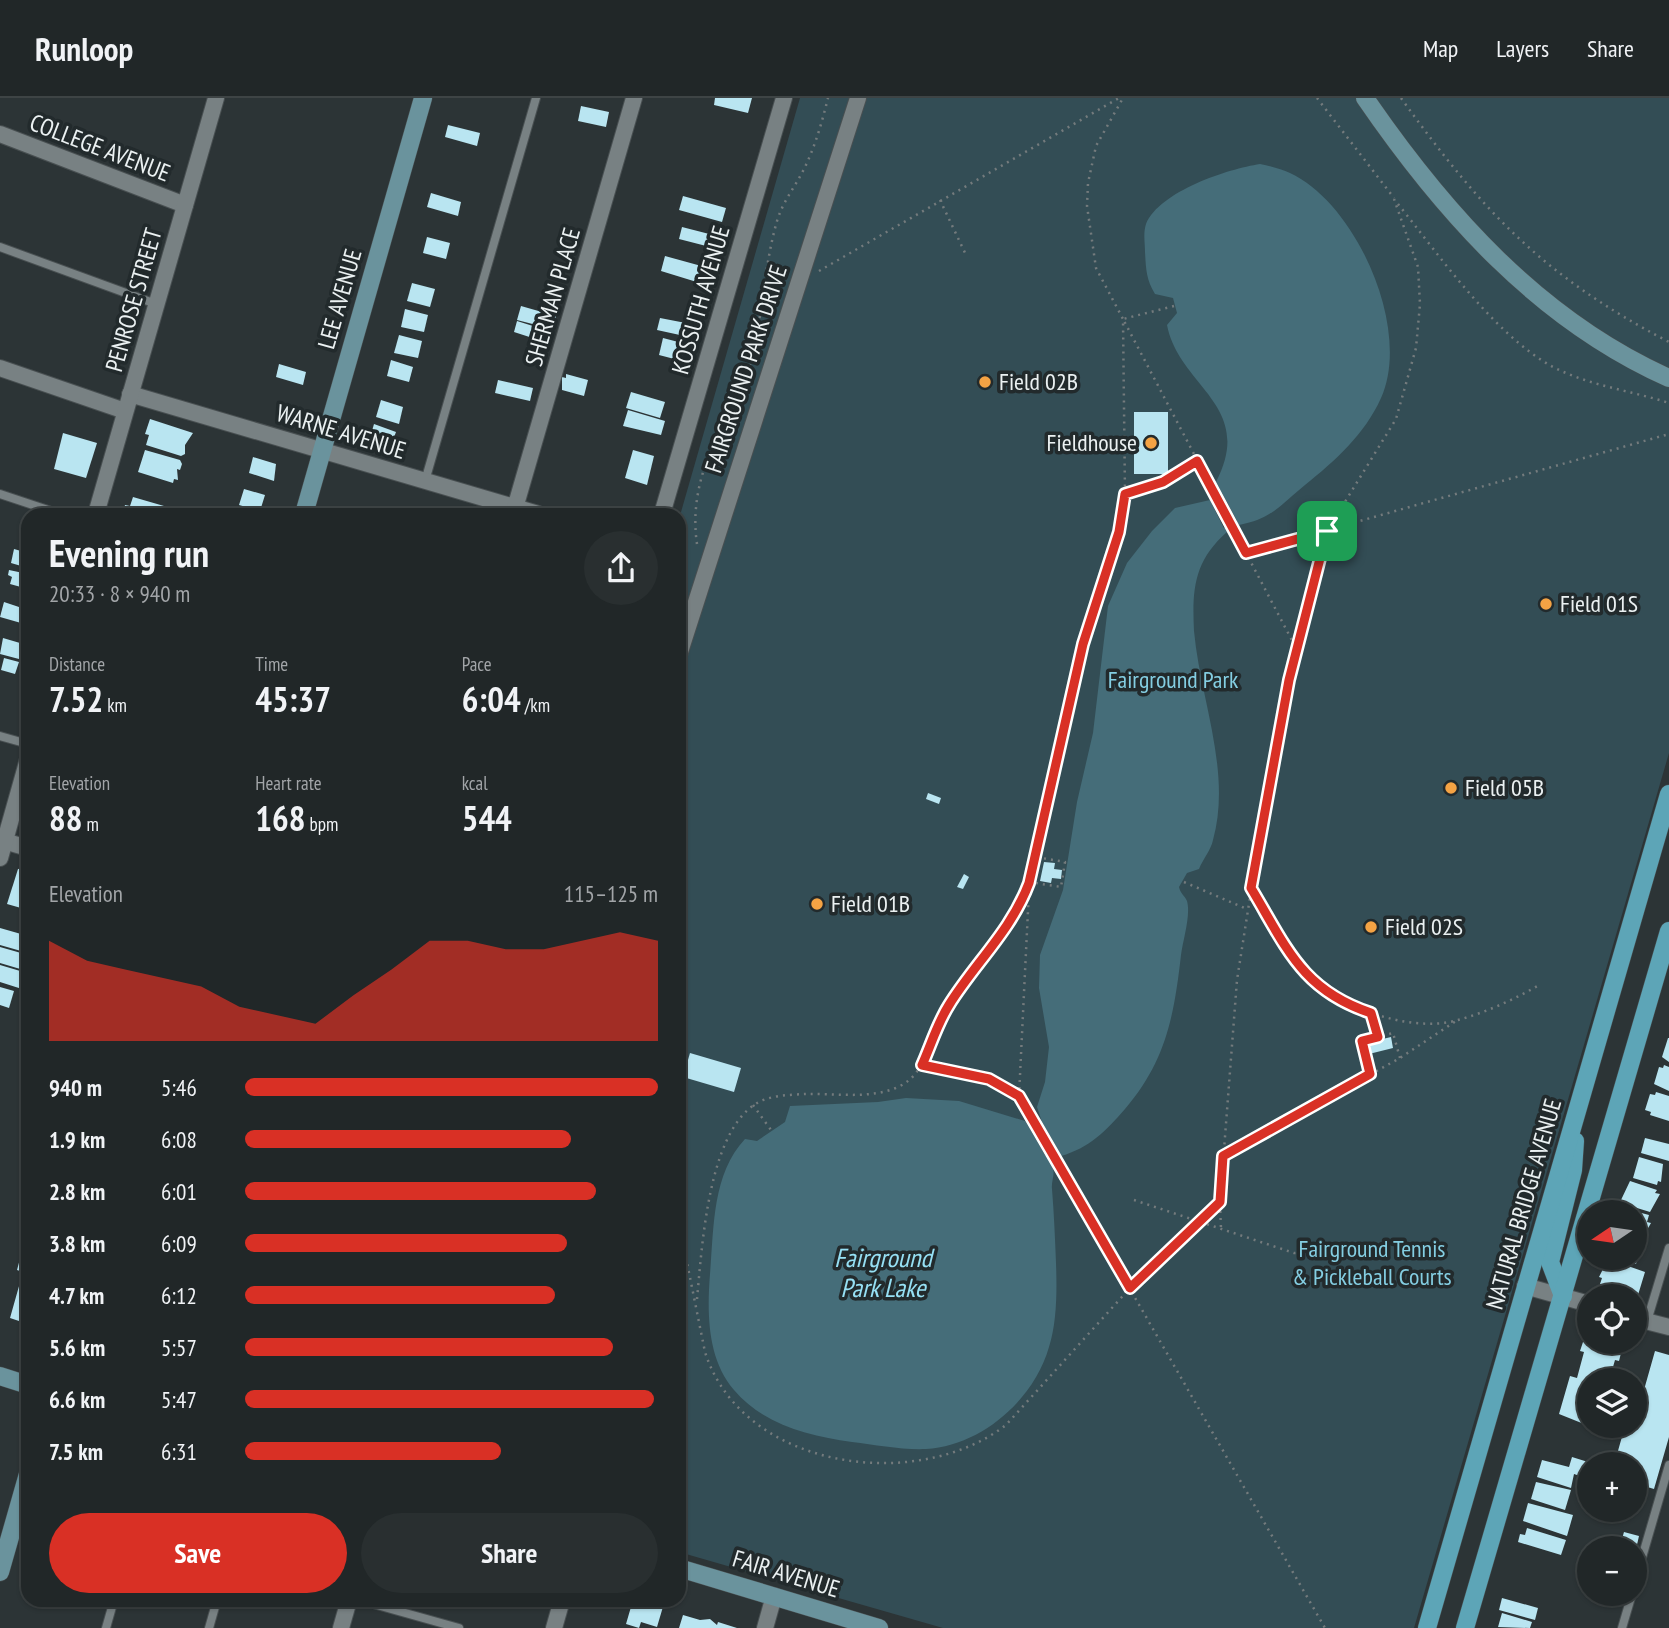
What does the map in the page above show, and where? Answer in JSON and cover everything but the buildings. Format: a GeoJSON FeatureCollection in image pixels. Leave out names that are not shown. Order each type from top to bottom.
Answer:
{"type":"FeatureCollection","features":[{"type":"Feature","properties":{"kind":"main road","name":"NATURAL BRIDGE AVENUE"},"geometry":{"type":"LineString","coordinates":[[1427,1628],[1669,794]]}},
{"type":"Feature","properties":{"kind":"main road"},"geometry":{"type":"LineString","coordinates":[[1465,1628],[1668,940]]}},
{"type":"Feature","properties":{"kind":"main road"},"geometry":{"type":"LineString","coordinates":[[1563,1296],[1550,1262],[1573,1170],[1577,1110]]}},
{"type":"Feature","properties":{"kind":"main road"},"geometry":{"type":"LineString","coordinates":[[1435,1628],[1437,1592]]}},
{"type":"Feature","properties":{"kind":"street","name":"PENROSE STREET"},"geometry":{"type":"LineString","coordinates":[[98,508],[216,98]]}},
{"type":"Feature","properties":{"kind":"street","name":"LEE AVENUE"},"geometry":{"type":"LineString","coordinates":[[306,508],[423,98]]}},
{"type":"Feature","properties":{"kind":"street","name":"SHERMAN PLACE"},"geometry":{"type":"LineString","coordinates":[[515,508],[634,98]]}},
{"type":"Feature","properties":{"kind":"street","name":"KOSSUTH AVENUE"},"geometry":{"type":"LineString","coordinates":[[665,508],[784,98]]}},
{"type":"Feature","properties":{"kind":"street","name":"FAIRGROUND PARK DRIVE"},"geometry":{"type":"LineString","coordinates":[[686,633],[858,98]]}},
{"type":"Feature","properties":{"kind":"street"},"geometry":{"type":"LineString","coordinates":[[1365,98],[1418,172],[1493,257],[1573,321],[1669,378]]}},
{"type":"Feature","properties":{"kind":"street","name":"COLLEGE AVENUE"},"geometry":{"type":"LineString","coordinates":[[0,134],[184,205]]}},
{"type":"Feature","properties":{"kind":"street"},"geometry":{"type":"LineString","coordinates":[[0,368],[125,411]]}},
{"type":"Feature","properties":{"kind":"street","name":"WARNE AVENUE"},"geometry":{"type":"LineString","coordinates":[[130,394],[515,508]]}},
{"type":"Feature","properties":{"kind":"street"},"geometry":{"type":"LineString","coordinates":[[0,858],[2,840],[21,781]]}},
{"type":"Feature","properties":{"kind":"street"},"geometry":{"type":"LineString","coordinates":[[2,840],[21,846]]}},
{"type":"Feature","properties":{"kind":"street"},"geometry":{"type":"LineString","coordinates":[[1525,1286],[1577,1300]]}},
{"type":"Feature","properties":{"kind":"street"},"geometry":{"type":"LineString","coordinates":[[1647,1322],[1669,1327]]}},
{"type":"Feature","properties":{"kind":"street"},"geometry":{"type":"LineString","coordinates":[[0,1376],[21,1383]]}},
{"type":"Feature","properties":{"kind":"street"},"geometry":{"type":"LineString","coordinates":[[0,1572],[21,1498]]}},
{"type":"Feature","properties":{"kind":"street","name":"FAIR AVENUE"},"geometry":{"type":"LineString","coordinates":[[686,1570],[879,1628]]}},
{"type":"Feature","properties":{"kind":"street"},"geometry":{"type":"LineString","coordinates":[[765,1628],[774,1596]]}},
{"type":"Feature","properties":{"kind":"street"},"geometry":{"type":"LineString","coordinates":[[341,1628],[347,1607]]}},
{"type":"Feature","properties":{"kind":"street"},"geometry":{"type":"LineString","coordinates":[[554,1628],[560,1607]]}},
{"type":"Feature","properties":{"kind":"lane"},"geometry":{"type":"LineString","coordinates":[[425,481],[536,98]]}},
{"type":"Feature","properties":{"kind":"lane"},"geometry":{"type":"LineString","coordinates":[[0,247],[156,304]]}},
{"type":"Feature","properties":{"kind":"lane"},"geometry":{"type":"LineString","coordinates":[[0,495],[41,508]]}},
{"type":"Feature","properties":{"kind":"lane"},"geometry":{"type":"LineString","coordinates":[[0,736],[21,742]]}},
{"type":"Feature","properties":{"kind":"lane"},"geometry":{"type":"LineString","coordinates":[[1647,1305],[1669,1248]]}},
{"type":"Feature","properties":{"kind":"lane"},"geometry":{"type":"LineString","coordinates":[[1647,1540],[1669,1465]]}},
{"type":"Feature","properties":{"kind":"lane"},"geometry":{"type":"LineString","coordinates":[[1622,1628],[1628,1606]]}},
{"type":"Feature","properties":{"kind":"lane"},"geometry":{"type":"LineString","coordinates":[[106,1628],[112,1607]]}},
{"type":"Feature","properties":{"kind":"lane"},"geometry":{"type":"LineString","coordinates":[[209,1628],[215,1607]]}},
{"type":"Feature","properties":{"kind":"lane"},"geometry":{"type":"LineString","coordinates":[[384,1607],[454,1627]]}},
{"type":"Feature","properties":{"kind":"path"},"geometry":{"type":"LineString","coordinates":[[697,544],[694,507],[698,492],[719,433],[738,401],[747,376],[756,342],[766,264],[783,203],[805,167],[828,98]]}},
{"type":"Feature","properties":{"kind":"path"},"geometry":{"type":"LineString","coordinates":[[815,273],[1121,98]]}},
{"type":"Feature","properties":{"kind":"path"},"geometry":{"type":"LineString","coordinates":[[1121,98],[1096,146],[1088,183],[1087,205],[1096,268],[1296,648]]}},
{"type":"Feature","properties":{"kind":"path"},"geometry":{"type":"LineString","coordinates":[[1318,98],[1394,199],[1479,302],[1542,360],[1566,373],[1669,403]]}},
{"type":"Feature","properties":{"kind":"path"},"geometry":{"type":"LineString","coordinates":[[1401,98],[1443,157],[1518,241],[1581,291],[1669,342]]}},
{"type":"Feature","properties":{"kind":"path"},"geometry":{"type":"LineString","coordinates":[[1221,1228],[1220,1202],[1230,1045],[1247,909],[1268,783],[1296,648],[1327,531],[1391,429],[1404,398],[1416,348],[1420,303],[1418,267],[1394,199]]}},
{"type":"Feature","properties":{"kind":"path"},"geometry":{"type":"LineString","coordinates":[[940,200],[967,257]]}},
{"type":"Feature","properties":{"kind":"path"},"geometry":{"type":"LineString","coordinates":[[764,288],[783,292]]}},
{"type":"Feature","properties":{"kind":"path"},"geometry":{"type":"LineString","coordinates":[[1123,320],[1174,306]]}},
{"type":"Feature","properties":{"kind":"path"},"geometry":{"type":"LineString","coordinates":[[696,1302],[706,1223],[722,1155],[735,1125],[753,1105],[786,1096],[890,1090],[904,1084],[922,1065],[948,1007],[1002,935],[1022,903],[1035,857],[1083,644],[1119,532],[1125,494],[1123,320]]}},
{"type":"Feature","properties":{"kind":"path"},"geometry":{"type":"LineString","coordinates":[[1246,553],[1669,434]]}},
{"type":"Feature","properties":{"kind":"path"},"geometry":{"type":"LineString","coordinates":[[1125,494],[1163,482],[1197,461]]}},
{"type":"Feature","properties":{"kind":"path"},"geometry":{"type":"LineString","coordinates":[[1029,882],[1061,887],[1065,862],[1035,857]]}},
{"type":"Feature","properties":{"kind":"path"},"geometry":{"type":"LineString","coordinates":[[1019,1096],[1029,882]]}},
{"type":"Feature","properties":{"kind":"path"},"geometry":{"type":"LineString","coordinates":[[1184,882],[1247,909]]}},
{"type":"Feature","properties":{"kind":"path"},"geometry":{"type":"LineString","coordinates":[[1251,888],[1284,947],[1306,976],[1340,1001],[1371,1013],[1408,1020],[1456,1021]]}},
{"type":"Feature","properties":{"kind":"path"},"geometry":{"type":"LineString","coordinates":[[1223,1156],[1400,1058],[1456,1021],[1507,1002],[1541,984]]}},
{"type":"Feature","properties":{"kind":"path"},"geometry":{"type":"LineString","coordinates":[[1371,1013],[1378,1037]]}},
{"type":"Feature","properties":{"kind":"path"},"geometry":{"type":"LineString","coordinates":[[1370,1074],[1362,1041],[1393,1033],[1400,1058]]}},
{"type":"Feature","properties":{"kind":"path"},"geometry":{"type":"LineString","coordinates":[[922,1065],[989,1079],[1019,1096],[1325,1628]]}},
{"type":"Feature","properties":{"kind":"path"},"geometry":{"type":"LineString","coordinates":[[753,1105],[771,1130]]}},
{"type":"Feature","properties":{"kind":"path"},"geometry":{"type":"LineString","coordinates":[[1134,1200],[1294,1253],[1332,1250]]}},
{"type":"Feature","properties":{"kind":"path"},"geometry":{"type":"LineString","coordinates":[[686,1256],[711,1371],[729,1399],[771,1434],[805,1452],[832,1460],[883,1462],[951,1452],[995,1434],[1016,1416],[1049,1374],[1130,1288],[1220,1202]]}},
{"type":"Feature","properties":{"kind":"green space","name":"Fairground Park"},"geometry":{"type":"Polygon","coordinates":[[[800,98],[1669,98],[1669,753],[1414,1628],[943,1628],[686,1554],[686,508],[682,508],[800,98]]]}},
{"type":"Feature","properties":{"kind":"water","name":"Fairground Park Lake"},"geometry":{"type":"Polygon","coordinates":[[[1260,164],[1290,173],[1314,189],[1337,212],[1356,240],[1372,272],[1383,305],[1389,339],[1389,370],[1381,398],[1374,411],[1348,446],[1275,510],[1260,519],[1239,525],[1236,521],[1225,528],[1227,532],[1208,554],[1197,577],[1194,631],[1217,762],[1218,814],[1209,851],[1199,869],[1187,873],[1179,887],[1187,901],[1187,920],[1166,1037],[1139,1091],[1104,1131],[1071,1153],[1061,1156],[1057,1148],[1045,1155],[1053,1171],[1055,1317],[1052,1337],[1042,1366],[1018,1402],[1002,1417],[966,1439],[926,1449],[836,1439],[788,1427],[759,1412],[734,1390],[718,1364],[714,1350],[709,1319],[710,1274],[714,1220],[726,1168],[745,1139],[757,1141],[785,1122],[790,1106],[906,1098],[959,1101],[1025,1121],[1030,1129],[1042,1122],[1037,1107],[1045,1082],[1049,1047],[1039,988],[1040,955],[1063,890],[1077,802],[1093,733],[1108,606],[1127,563],[1152,531],[1175,508],[1210,500],[1222,493],[1216,482],[1226,456],[1227,434],[1221,415],[1211,398],[1174,346],[1167,325],[1177,313],[1173,298],[1155,294],[1150,284],[1146,264],[1145,227],[1165,201],[1180,192],[1214,176],[1260,164]]]}},
{"type":"Feature","properties":{"kind":"pier"},"geometry":{"type":"Polygon","coordinates":[[[1222,493],[1237,521],[1224,528],[1210,500],[1222,493]]]}},
{"type":"Feature","properties":{"kind":"pier"},"geometry":{"type":"Polygon","coordinates":[[[1042,1122],[1057,1148],[1045,1155],[1030,1129],[1042,1122]]]}},
{"type":"Feature","properties":{"kind":"place","name":"Field 02B"},"geometry":{"type":"Point","coordinates":[985,382]}},
{"type":"Feature","properties":{"kind":"place","name":"Fieldhouse"},"geometry":{"type":"Point","coordinates":[1151,443]}},
{"type":"Feature","properties":{"kind":"place","name":"Field 01S"},"geometry":{"type":"Point","coordinates":[1546,604]}},
{"type":"Feature","properties":{"kind":"place","name":"Field 05B"},"geometry":{"type":"Point","coordinates":[1451,788]}},
{"type":"Feature","properties":{"kind":"place","name":"Field 01B"},"geometry":{"type":"Point","coordinates":[817,904]}},
{"type":"Feature","properties":{"kind":"place","name":"Field 02S"},"geometry":{"type":"Point","coordinates":[1371,927]}},
{"type":"Feature","properties":{"kind":"route"},"geometry":{"type":"LineString","coordinates":[[1197,461],[1246,553],[1327,531],[1289,680],[1268,783],[1251,888],[1284,947],[1306,976],[1340,1001],[1371,1013],[1378,1037],[1362,1041],[1370,1074],[1223,1156],[1220,1202],[1130,1288],[1019,1096],[1000,1084],[975,1074],[922,1065],[941,1018],[1022,903],[1029,883],[1083,644],[1119,532],[1125,494],[1163,482],[1197,461]]}},
{"type":"Feature","properties":{"kind":"park label","name":"Fairground Tennis & Pickleball Courts"},"geometry":{"type":"Point","coordinates":[1372,1263]}}]}
